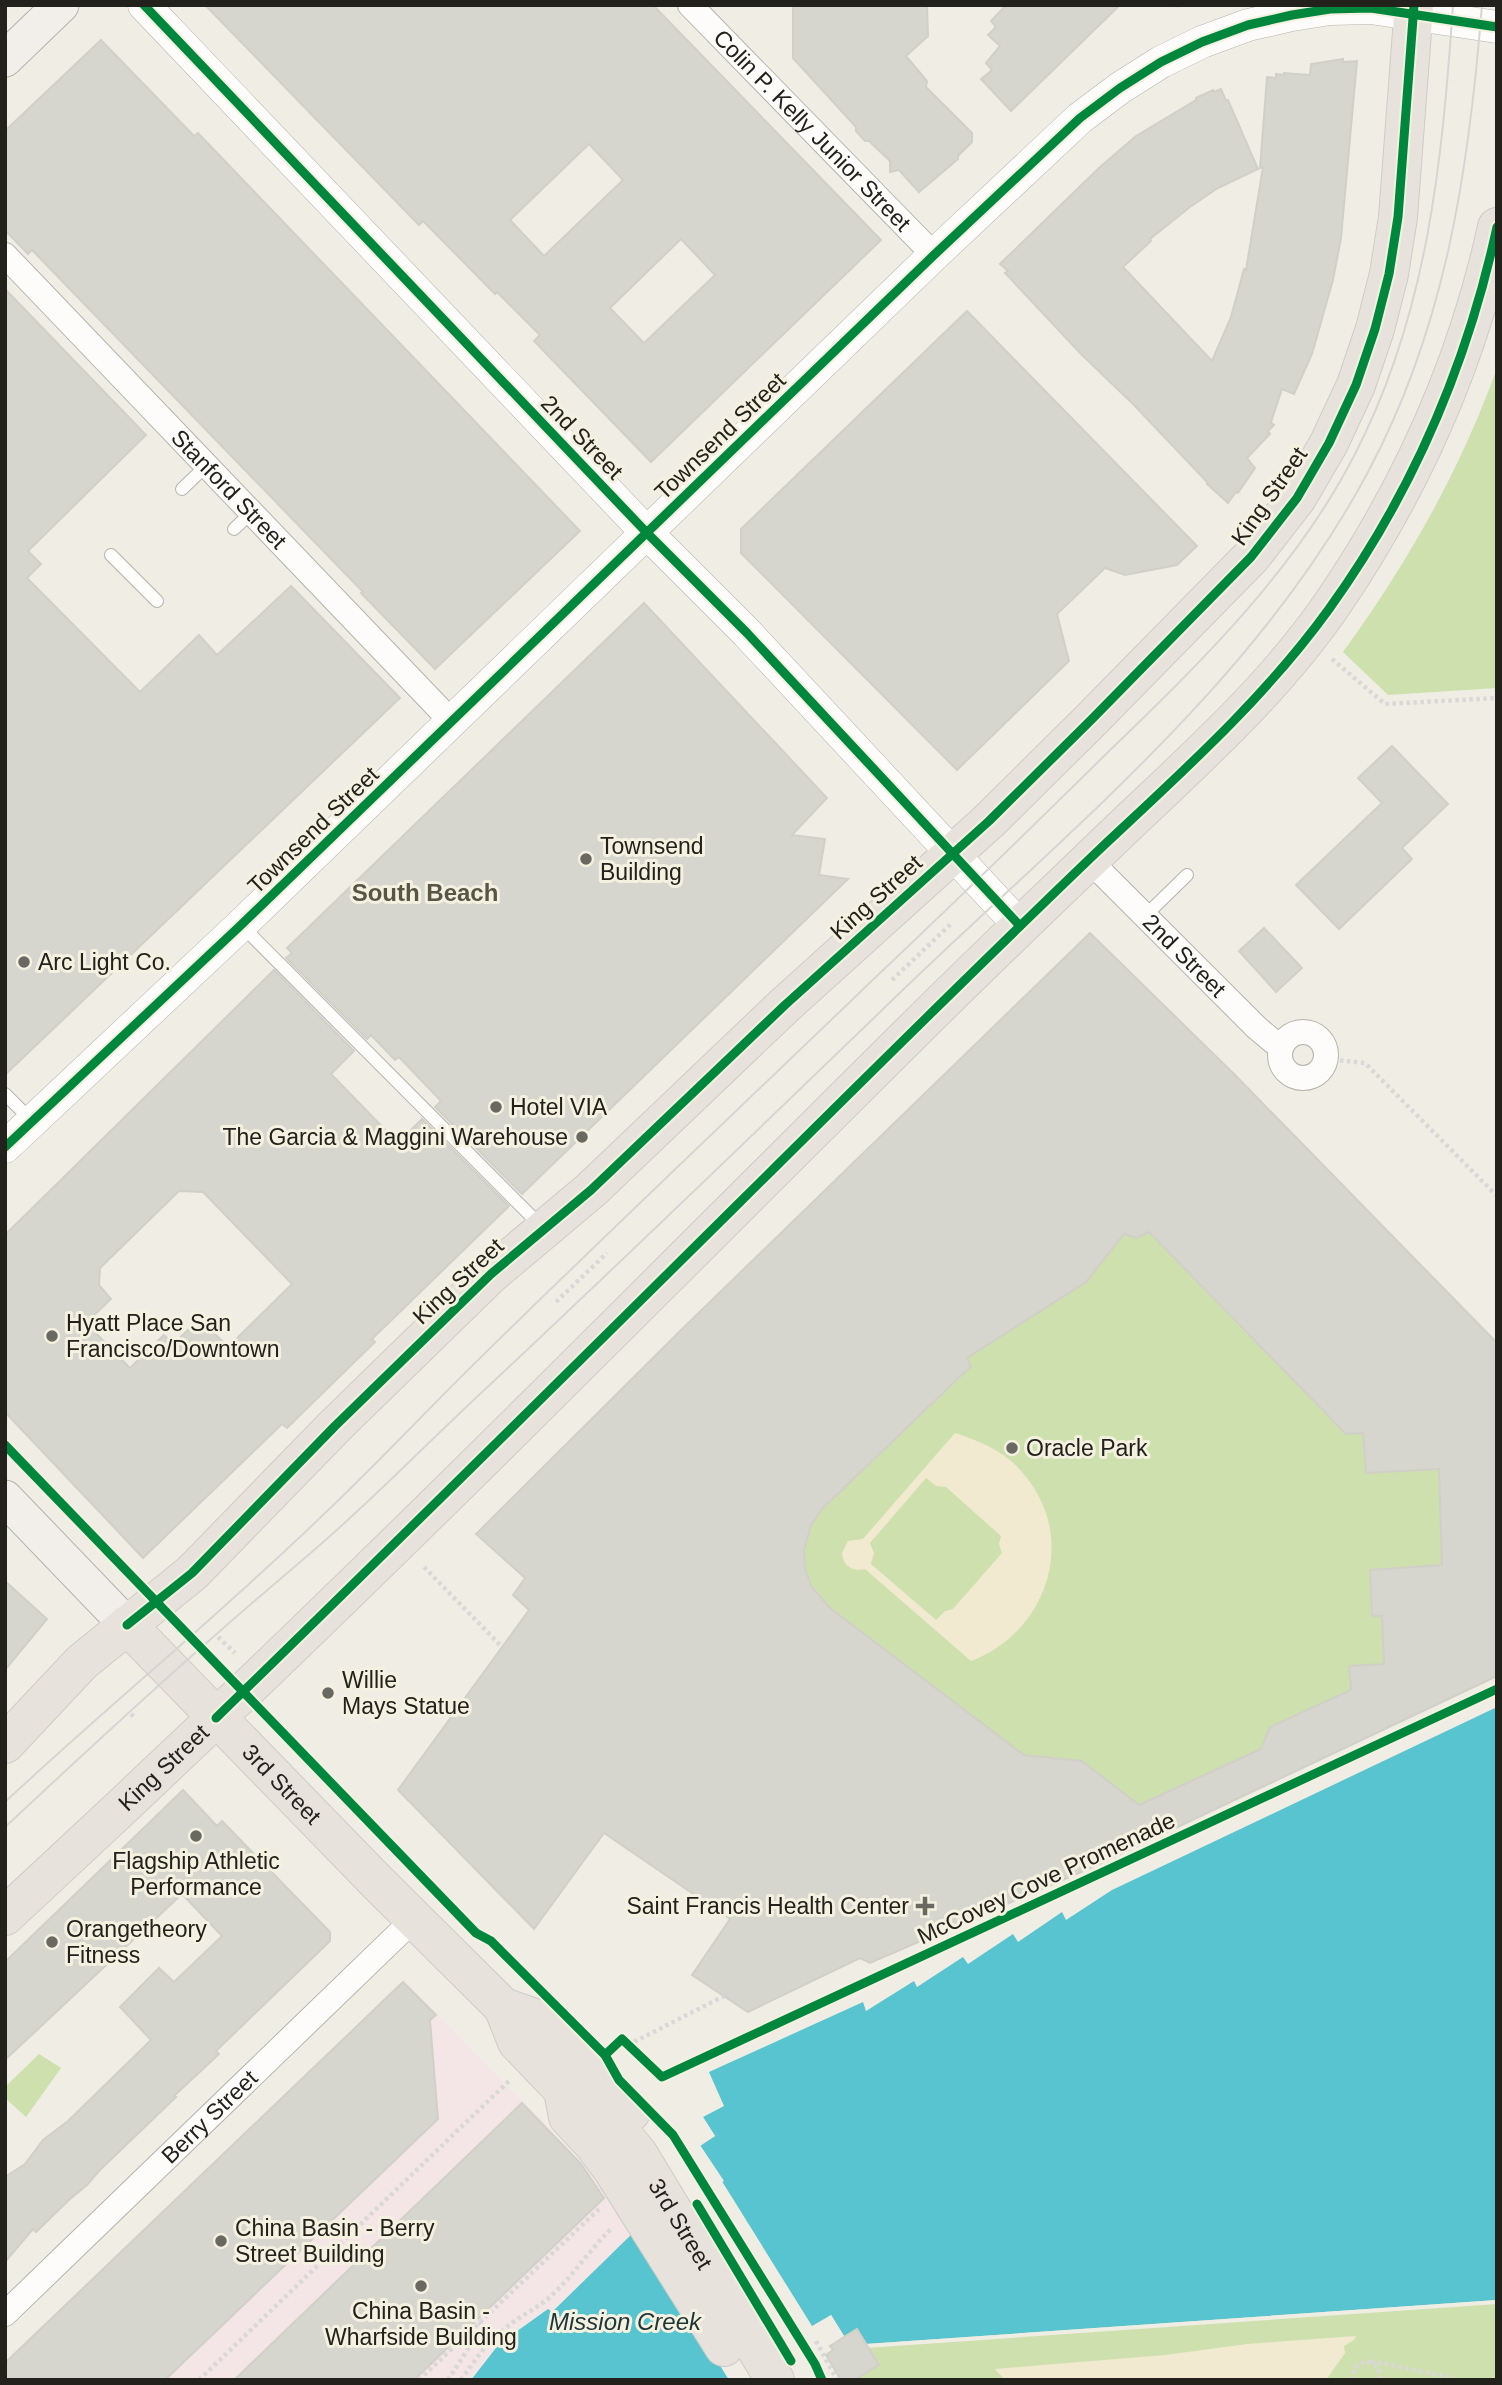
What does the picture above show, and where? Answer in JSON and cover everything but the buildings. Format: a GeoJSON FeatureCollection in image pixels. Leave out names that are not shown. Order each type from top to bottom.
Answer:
{"type":"FeatureCollection","features":[{"type":"Feature","properties":{"kind":"main road"},"geometry":{"type":"LineString","coordinates":[[5,59],[61,5]]}},
{"type":"Feature","properties":{"kind":"main road","name":"King Street"},"geometry":{"type":"LineString","coordinates":[[5,1744],[82,1662],[192,1573],[335,1426],[491,1274],[591,1190],[785,1005],[953,853],[1091,720],[1251,557],[1297,498],[1329,443],[1356,386],[1375,328],[1389,274],[1398,217],[1413,10]]}},
{"type":"Feature","properties":{"kind":"main road","name":"King Street"},"geometry":{"type":"LineString","coordinates":[[5,1916],[216,1718],[1020,926],[1219,737],[1273,678],[1331,606],[1362,559],[1408,478],[1438,416],[1462,352],[1488,268],[1497,227]]}},
{"type":"Feature","properties":{"kind":"main road","name":"3rd Street"},"geometry":{"type":"LineString","coordinates":[[5,1498],[216,1718],[503,2007],[517,2042],[563,2090],[568,2117],[612,2169],[661,2219],[783,2369]]}},
{"type":"Feature","properties":{"kind":"main road","name":"3rd Street"},"geometry":{"type":"LineString","coordinates":[[503,2007],[544,2021],[570,2043],[583,2065],[659,2144],[661,2219],[783,2369]]}},
{"type":"Feature","properties":{"kind":"street","name":"2nd Street"},"geometry":{"type":"LineString","coordinates":[[145,5],[648,534],[747,633],[1020,926]]}},
{"type":"Feature","properties":{"kind":"street","name":"Colin P. Kelly Junior Street"},"geometry":{"type":"LineString","coordinates":[[690,5],[934,255]]}},
{"type":"Feature","properties":{"kind":"street","name":"Townsend Street"},"geometry":{"type":"LineString","coordinates":[[5,1147],[241,925],[934,255],[1080,118],[1161,62],[1202,42],[1248,26],[1292,15],[1330,9],[1413,10],[1497,27]]}},
{"type":"Feature","properties":{"kind":"street","name":"Stanford Street"},"geometry":{"type":"LineString","coordinates":[[5,255],[207,465],[243,520],[452,722]]}},
{"type":"Feature","properties":{"kind":"street","name":"2nd Street"},"geometry":{"type":"LineString","coordinates":[[1089,860],[1257,1028],[1281,1048],[1284,1067],[1293,1076],[1299,1078],[1317,1073],[1326,1059]]}},
{"type":"Feature","properties":{"kind":"street"},"geometry":{"type":"LineString","coordinates":[[1281,1048],[1288,1037],[1307,1032],[1323,1042],[1326,1059]]}},
{"type":"Feature","properties":{"kind":"street","name":"Berry Street"},"geometry":{"type":"LineString","coordinates":[[5,2314],[414,1919]]}},
{"type":"Feature","properties":{"kind":"lane"},"geometry":{"type":"LineString","coordinates":[[181,489],[207,465]]}},
{"type":"Feature","properties":{"kind":"lane"},"geometry":{"type":"LineString","coordinates":[[111,555],[157,601]]}},
{"type":"Feature","properties":{"kind":"lane"},"geometry":{"type":"LineString","coordinates":[[1145,916],[1187,875]]}},
{"type":"Feature","properties":{"kind":"lane"},"geometry":{"type":"LineString","coordinates":[[241,925],[543,1229]]}},
{"type":"Feature","properties":{"kind":"lane"},"geometry":{"type":"LineString","coordinates":[[5,1094],[32,1121]]}},
{"type":"Feature","properties":{"kind":"path"},"geometry":{"type":"LineString","coordinates":[[1169,5],[1180,5]]}},
{"type":"Feature","properties":{"kind":"path"},"geometry":{"type":"LineString","coordinates":[[1328,656],[1385,704],[1497,698]]}},
{"type":"Feature","properties":{"kind":"path"},"geometry":{"type":"LineString","coordinates":[[892,980],[952,923]]}},
{"type":"Feature","properties":{"kind":"path"},"geometry":{"type":"LineString","coordinates":[[1326,1059],[1365,1063],[1497,1196]]}},
{"type":"Feature","properties":{"kind":"path"},"geometry":{"type":"LineString","coordinates":[[556,1302],[607,1253]]}},
{"type":"Feature","properties":{"kind":"path"},"geometry":{"type":"LineString","coordinates":[[424,1567],[502,1647]]}},
{"type":"Feature","properties":{"kind":"path"},"geometry":{"type":"LineString","coordinates":[[218,1637],[235,1653]]}},
{"type":"Feature","properties":{"kind":"path"},"geometry":{"type":"LineString","coordinates":[[131,1714],[136,1719]]}},
{"type":"Feature","properties":{"kind":"path"},"geometry":{"type":"LineString","coordinates":[[637,2053],[625,2042],[724,1996]]}},
{"type":"Feature","properties":{"kind":"path"},"geometry":{"type":"LineString","coordinates":[[199,2380],[503,2087]]}},
{"type":"Feature","properties":{"kind":"path"},"geometry":{"type":"LineString","coordinates":[[419,2380],[596,2212]]}},
{"type":"Feature","properties":{"kind":"path"},"geometry":{"type":"LineString","coordinates":[[461,2380],[506,2327],[549,2298],[568,2280],[594,2246],[661,2219]]}},
{"type":"Feature","properties":{"kind":"path"},"geometry":{"type":"LineString","coordinates":[[479,2322],[494,2339]]}},
{"type":"Feature","properties":{"kind":"path"},"geometry":{"type":"LineString","coordinates":[[448,2380],[475,2338],[470,2331]]}},
{"type":"Feature","properties":{"kind":"path"},"geometry":{"type":"LineString","coordinates":[[1371,2361],[1380,2371],[1380,2380]]}},
{"type":"Feature","properties":{"kind":"path"},"geometry":{"type":"LineString","coordinates":[[1350,2380],[1358,2364],[1371,2361],[1452,2379],[1465,2375]]}},
{"type":"Feature","properties":{"kind":"path"},"geometry":{"type":"LineString","coordinates":[[783,2369],[836,2380]]}},
{"type":"Feature","properties":{"kind":"shaded area"},"geometry":{"type":"Polygon","coordinates":[[[404,1980],[610,2191],[636,2230],[551,2312],[548,2309],[512,2333],[489,2356],[471,2380],[5,2380],[5,2361],[404,1980]]]}},
{"type":"Feature","properties":{"kind":"green space"},"geometry":{"type":"Polygon","coordinates":[[[1497,368],[1497,688],[1388,695],[1343,652],[1389,585],[1430,516],[1466,443],[1497,368]]]}},
{"type":"Feature","properties":{"kind":"green space","name":"Oracle Park"},"geometry":{"type":"Polygon","coordinates":[[[1090,933],[1235,1075],[1207,1100],[1457,1396],[1472,1648],[914,1926],[550,1537],[517,1571],[476,1534],[681,1330],[1090,933]]]}},
{"type":"Feature","properties":{"kind":"green space"},"geometry":{"type":"Polygon","coordinates":[[[39,2054],[61,2068],[26,2117],[5,2098],[5,2087],[39,2054]]]}},
{"type":"Feature","properties":{"kind":"green space"},"geometry":{"type":"Polygon","coordinates":[[[1497,2300],[1497,2380],[860,2380],[859,2377],[879,2365],[866,2344],[1497,2300]]]}},
{"type":"Feature","properties":{"kind":"sand"},"geometry":{"type":"Polygon","coordinates":[[[955,1433],[994,1449],[1011,1461],[1026,1477],[1042,1502],[1050,1529],[1051,1556],[1046,1582],[1035,1607],[1019,1629],[997,1648],[971,1661],[865,1569],[856,1570],[846,1565],[842,1553],[848,1541],[863,1539],[955,1433]],[[926,1478],[870,1543],[874,1553],[871,1564],[936,1620],[945,1611],[953,1609],[1002,1553],[999,1544],[1001,1536],[946,1487],[936,1486],[926,1478]]]}},
{"type":"Feature","properties":{"kind":"sand"},"geometry":{"type":"Polygon","coordinates":[[[1356,2336],[1344,2346],[1345,2353],[1326,2380],[1005,2380],[995,2369],[1165,2355],[1247,2344],[1356,2336]]]}},
{"type":"Feature","properties":{"kind":"water","name":"Mission Creek"},"geometry":{"type":"Polygon","coordinates":[[[1497,1707],[1497,2300],[866,2344],[844,2336],[831,2315],[747,2380],[471,2380],[499,2344],[548,2309],[552,2312],[636,2230],[639,2234],[724,2181],[700,2145],[715,2136],[703,2117],[724,2106],[709,2072],[863,2002],[866,2011],[914,1981],[917,1987],[963,1957],[968,1964],[1013,1934],[1018,1942],[1062,1912],[1066,1920],[1112,1890],[1497,1707]]]}},
{"type":"Feature","properties":{"kind":"pier"},"geometry":{"type":"Polygon","coordinates":[[[701,2114],[715,2136],[700,2146],[812,2326],[831,2315],[844,2336],[857,2329],[866,2344],[1497,2300],[1497,2304],[866,2348],[842,2339],[830,2320],[821,2325],[826,2332],[824,2336],[822,2333],[747,2380],[729,2380],[639,2235],[652,2222],[719,2180],[697,2146],[710,2135],[700,2118],[701,2114]]]}},
{"type":"Feature","properties":{"kind":"tram line"},"geometry":{"type":"LineString","coordinates":[[5,1802],[285,1551],[526,1313],[1138,723],[1208,653],[1273,579],[1330,499],[1354,456],[1379,402],[1399,347],[1427,236],[1443,122],[1453,5]]}},
{"type":"Feature","properties":{"kind":"tram line"},"geometry":{"type":"LineString","coordinates":[[5,1827],[159,1685],[355,1514],[1098,807],[1160,746],[1274,616],[1324,546],[1368,472],[1395,417],[1417,360],[1435,303],[1461,186],[1470,127],[1482,5]]}},
{"type":"Feature","properties":{"kind":"cycle path"},"geometry":{"type":"LineString","coordinates":[[144,5],[648,534],[747,633],[1020,926]]}},
{"type":"Feature","properties":{"kind":"cycle path"},"geometry":{"type":"LineString","coordinates":[[127,1625],[192,1573],[335,1426],[491,1274],[591,1190],[785,1005],[989,821],[1251,557],[1297,498],[1329,443],[1356,385],[1375,329],[1389,274],[1398,217],[1414,5]]}},
{"type":"Feature","properties":{"kind":"cycle path"},"geometry":{"type":"LineString","coordinates":[[5,1147],[241,925],[934,255],[1080,118],[1161,62],[1202,42],[1248,25],[1292,15],[1330,9],[1371,8],[1497,27]]}},
{"type":"Feature","properties":{"kind":"cycle path"},"geometry":{"type":"LineString","coordinates":[[216,1718],[972,973],[1191,763],[1277,674],[1304,642],[1359,566],[1410,474],[1433,427],[1470,329],[1497,227]]}},
{"type":"Feature","properties":{"kind":"cycle path"},"geometry":{"type":"LineString","coordinates":[[5,1445],[476,1933],[491,1941],[605,2055],[619,2080],[673,2135],[815,2364],[822,2380]]}},
{"type":"Feature","properties":{"kind":"cycle path","name":"McCovey Cove Promenade"},"geometry":{"type":"LineString","coordinates":[[605,2055],[622,2039],[662,2077],[1497,1689]]}},
{"type":"Feature","properties":{"kind":"cycle path"},"geometry":{"type":"LineString","coordinates":[[697,2204],[791,2361]]}},
{"type":"Feature","properties":{"kind":"place","name":"Townsend Building"},"geometry":{"type":"Point","coordinates":[586,859]}},
{"type":"Feature","properties":{"kind":"place","name":"Arc Light Co."},"geometry":{"type":"Point","coordinates":[24,962]}},
{"type":"Feature","properties":{"kind":"place","name":"Hotel VIA"},"geometry":{"type":"Point","coordinates":[496,1107]}},
{"type":"Feature","properties":{"kind":"place","name":"The Garcia & Maggini Warehouse"},"geometry":{"type":"Point","coordinates":[582,1137]}},
{"type":"Feature","properties":{"kind":"place","name":"Hyatt Place San Francisco/Downtown"},"geometry":{"type":"Point","coordinates":[52,1336]}},
{"type":"Feature","properties":{"kind":"place","name":"Oracle Park"},"geometry":{"type":"Point","coordinates":[1012,1448]}},
{"type":"Feature","properties":{"kind":"place","name":"Willie Mays Statue"},"geometry":{"type":"Point","coordinates":[328,1693]}},
{"type":"Feature","properties":{"kind":"place","name":"Flagship Athletic Performance"},"geometry":{"type":"Point","coordinates":[196,1836]}},
{"type":"Feature","properties":{"kind":"place","name":"Saint Francis Health Center"},"geometry":{"type":"Point","coordinates":[925,1906]}},
{"type":"Feature","properties":{"kind":"place","name":"Orangetheory Fitness"},"geometry":{"type":"Point","coordinates":[52,1942]}},
{"type":"Feature","properties":{"kind":"place","name":"China Basin - Berry Street Building"},"geometry":{"type":"Point","coordinates":[221,2241]}},
{"type":"Feature","properties":{"kind":"place","name":"China Basin - Wharfside Building"},"geometry":{"type":"Point","coordinates":[421,2286]}},
{"type":"Feature","properties":{"kind":"district","name":"South Beach"},"geometry":{"type":"Point","coordinates":[425,893]}}]}
